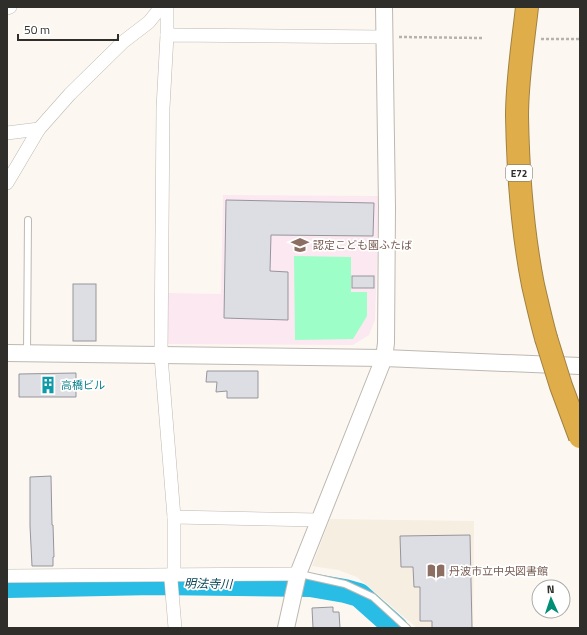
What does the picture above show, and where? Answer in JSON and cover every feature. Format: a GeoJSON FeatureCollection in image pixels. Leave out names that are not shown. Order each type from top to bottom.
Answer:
{"type":"FeatureCollection","features":[{"type":"Feature","properties":{"kind":"highway","name":"E72"},"geometry":{"type":"LineString","coordinates":[[527,7],[521,54],[518,114],[519,174],[524,227],[533,284],[546,338],[561,386],[580,437]]}},
{"type":"Feature","properties":{"kind":"street"},"geometry":{"type":"LineString","coordinates":[[7,183],[39,129],[70,94],[123,42],[149,22],[161,7]]}},
{"type":"Feature","properties":{"kind":"street"},"geometry":{"type":"LineString","coordinates":[[167,7],[163,108],[161,356],[174,517],[172,581],[175,628]]}},
{"type":"Feature","properties":{"kind":"street"},"geometry":{"type":"LineString","coordinates":[[286,628],[296,581],[384,358],[386,343],[387,208],[384,7]]}},
{"type":"Feature","properties":{"kind":"street"},"geometry":{"type":"LineString","coordinates":[[167,35],[384,37]]}},
{"type":"Feature","properties":{"kind":"street"},"geometry":{"type":"LineString","coordinates":[[7,133],[39,129]]}},
{"type":"Feature","properties":{"kind":"street"},"geometry":{"type":"LineString","coordinates":[[7,353],[384,358],[580,366]]}},
{"type":"Feature","properties":{"kind":"street"},"geometry":{"type":"LineString","coordinates":[[174,517],[319,520]]}},
{"type":"Feature","properties":{"kind":"street"},"geometry":{"type":"LineString","coordinates":[[7,576],[172,581],[296,581]]}},
{"type":"Feature","properties":{"kind":"lane"},"geometry":{"type":"LineString","coordinates":[[27,354],[28,220]]}},
{"type":"Feature","properties":{"kind":"lane"},"geometry":{"type":"LineString","coordinates":[[296,581],[345,584],[373,597],[408,628]]}},
{"type":"Feature","properties":{"kind":"path"},"geometry":{"type":"LineString","coordinates":[[384,37],[482,38]]}},
{"type":"Feature","properties":{"kind":"path"},"geometry":{"type":"LineString","coordinates":[[541,39],[580,39]]}},
{"type":"Feature","properties":{"kind":"shaded area","name":"認定こども園ふたば"},"geometry":{"type":"Polygon","coordinates":[[[223,195],[379,196],[375,320],[369,335],[353,345],[168,344],[167,293],[221,294],[223,195]]]}},
{"type":"Feature","properties":{"kind":"shaded area"},"geometry":{"type":"Polygon","coordinates":[[[330,519],[474,521],[473,628],[417,628],[357,577],[338,570],[312,566],[330,519]]]}},
{"type":"Feature","properties":{"kind":"green space"},"geometry":{"type":"Polygon","coordinates":[[[294,256],[351,257],[351,292],[367,292],[367,316],[353,339],[295,340],[294,256]]]}},
{"type":"Feature","properties":{"kind":"building"},"geometry":{"type":"Polygon","coordinates":[[[226,200],[374,203],[373,236],[271,235],[270,271],[288,272],[288,320],[224,318],[226,200]]]}},
{"type":"Feature","properties":{"kind":"building"},"geometry":{"type":"Polygon","coordinates":[[[352,276],[374,276],[374,288],[352,288],[352,276]]]}},
{"type":"Feature","properties":{"kind":"building"},"geometry":{"type":"Polygon","coordinates":[[[73,284],[96,284],[96,341],[73,341],[73,284]]]}},
{"type":"Feature","properties":{"kind":"building"},"geometry":{"type":"Polygon","coordinates":[[[207,371],[258,371],[258,398],[227,398],[227,391],[216,392],[217,382],[206,382],[207,371]]]}},
{"type":"Feature","properties":{"kind":"building","name":"高橋ビル"},"geometry":{"type":"Polygon","coordinates":[[[76,373],[76,397],[19,397],[19,374],[76,373]]]}},
{"type":"Feature","properties":{"kind":"building"},"geometry":{"type":"Polygon","coordinates":[[[51,476],[53,566],[32,566],[30,477],[51,476]]]}},
{"type":"Feature","properties":{"kind":"building"},"geometry":{"type":"Polygon","coordinates":[[[470,535],[472,628],[432,628],[432,621],[420,621],[420,587],[414,587],[413,567],[401,567],[400,536],[470,535]]]}},
{"type":"Feature","properties":{"kind":"building"},"geometry":{"type":"Polygon","coordinates":[[[333,607],[333,612],[339,612],[340,628],[313,628],[312,608],[333,607]]]}},
{"type":"Feature","properties":{"kind":"waterway","name":"明法寺川"},"geometry":{"type":"LineString","coordinates":[[7,586],[154,583],[310,585],[359,595],[396,628]]}},
{"type":"Feature","properties":{"kind":"place","name":"認定こども園ふたば"},"geometry":{"type":"Point","coordinates":[300,245]}},
{"type":"Feature","properties":{"kind":"place","name":"高橋ビル"},"geometry":{"type":"Point","coordinates":[48,385]}},
{"type":"Feature","properties":{"kind":"place","name":"丹波市立中央図書館"},"geometry":{"type":"Point","coordinates":[436,571]}}]}
